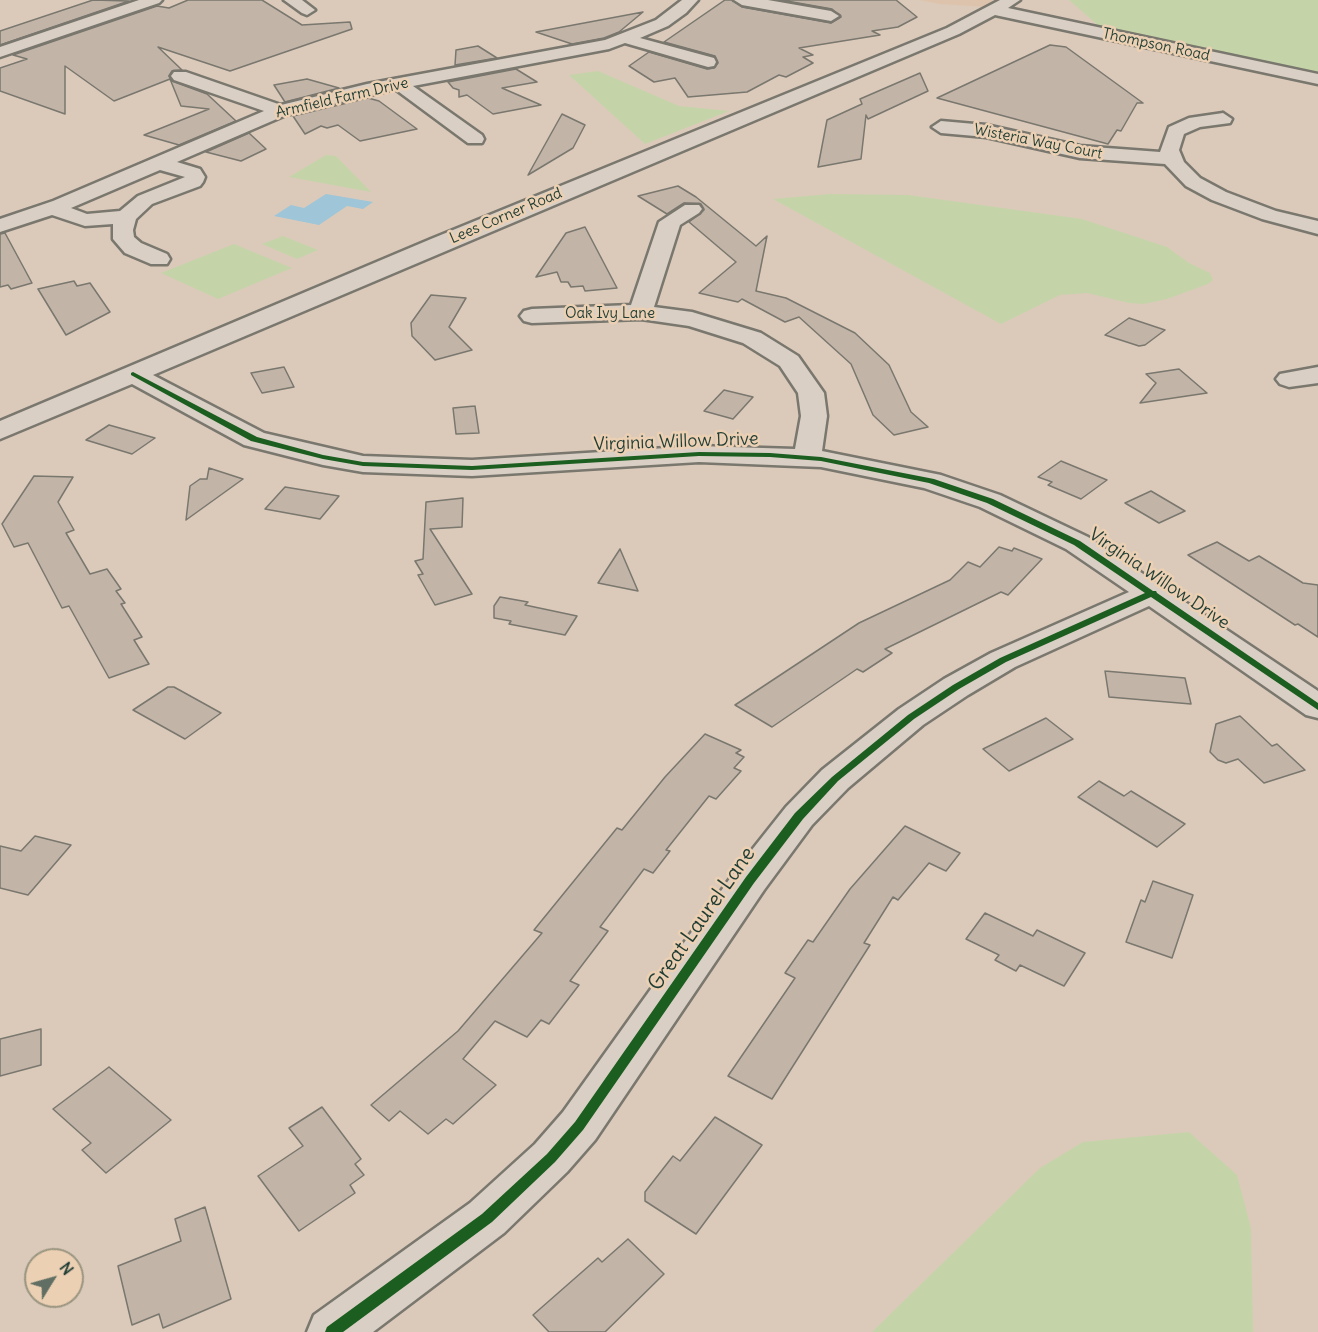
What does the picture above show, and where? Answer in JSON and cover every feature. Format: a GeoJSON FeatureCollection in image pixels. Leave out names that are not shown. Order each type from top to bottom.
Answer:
{"type":"FeatureCollection","features":[{"type":"Feature","properties":{"kind":"street"},"geometry":{"type":"LineString","coordinates":[[0,52],[154,0]]}},
{"type":"Feature","properties":{"kind":"street"},"geometry":{"type":"LineString","coordinates":[[292,0],[308,10]]}},
{"type":"Feature","properties":{"kind":"street","name":"Armfield Farm Drive"},"geometry":{"type":"LineString","coordinates":[[0,226],[52,208],[280,111],[398,83],[627,39],[672,17],[690,0]]}},
{"type":"Feature","properties":{"kind":"street"},"geometry":{"type":"LineString","coordinates":[[742,0],[831,16]]}},
{"type":"Feature","properties":{"kind":"street","name":"Thompson Road"},"geometry":{"type":"LineString","coordinates":[[1003,5],[1318,79]]}},
{"type":"Feature","properties":{"kind":"street","name":"Lees Corner Road"},"geometry":{"type":"LineString","coordinates":[[0,431],[953,31],[1003,5]]}},
{"type":"Feature","properties":{"kind":"street"},"geometry":{"type":"LineString","coordinates":[[627,39],[708,62]]}},
{"type":"Feature","properties":{"kind":"street"},"geometry":{"type":"LineString","coordinates":[[180,76],[280,111]]}},
{"type":"Feature","properties":{"kind":"street"},"geometry":{"type":"LineString","coordinates":[[398,83],[476,139]]}},
{"type":"Feature","properties":{"kind":"street"},"geometry":{"type":"LineString","coordinates":[[1223,119],[1196,122],[1176,131],[1170,141],[1172,159],[1184,175],[1219,196],[1269,215],[1318,228]]}},
{"type":"Feature","properties":{"kind":"street","name":"Wisteria Way Court"},"geometry":{"type":"LineString","coordinates":[[941,127],[986,131],[1080,152],[1172,159]]}},
{"type":"Feature","properties":{"kind":"street"},"geometry":{"type":"LineString","coordinates":[[52,208],[85,220],[126,217],[153,196],[193,182],[195,177],[193,172],[158,163]]}},
{"type":"Feature","properties":{"kind":"street"},"geometry":{"type":"LineString","coordinates":[[641,312],[660,246],[670,222],[692,209]]}},
{"type":"Feature","properties":{"kind":"street"},"geometry":{"type":"LineString","coordinates":[[126,217],[122,230],[124,239],[134,248],[159,259]]}},
{"type":"Feature","properties":{"kind":"street","name":"Oak Ivy Lane"},"geometry":{"type":"LineString","coordinates":[[532,316],[641,312],[692,319],[732,330],[762,343],[789,361],[801,375],[811,393],[814,408],[807,458]]}},
{"type":"Feature","properties":{"kind":"street","name":"Virginia Willow Drive"},"geometry":{"type":"LineString","coordinates":[[133,374],[254,439],[323,457],[363,464],[472,468],[699,454],[807,458],[900,474],[990,501],[1077,543],[1318,707]]}},
{"type":"Feature","properties":{"kind":"street"},"geometry":{"type":"LineString","coordinates":[[1289,379],[1318,375]]}},
{"type":"Feature","properties":{"kind":"street","name":"Great Laurel Lane"},"geometry":{"type":"LineString","coordinates":[[332,1332],[487,1218],[551,1158],[579,1126],[750,880],[799,816],[835,779],[911,717],[956,687],[1003,660],[1153,593]]}},
{"type":"Feature","properties":{"kind":"shaded area"},"geometry":{"type":"Polygon","coordinates":[[[919,0],[996,0],[987,7],[939,4],[919,0]]]}},
{"type":"Feature","properties":{"kind":"green space"},"geometry":{"type":"Polygon","coordinates":[[[1069,0],[1318,0],[1318,72],[1100,27],[1069,0]]]}},
{"type":"Feature","properties":{"kind":"green space"},"geometry":{"type":"Polygon","coordinates":[[[598,71],[679,106],[729,111],[645,144],[569,75],[598,71]]]}},
{"type":"Feature","properties":{"kind":"green space"},"geometry":{"type":"Polygon","coordinates":[[[326,155],[336,156],[371,192],[289,177],[326,155]]]}},
{"type":"Feature","properties":{"kind":"green space"},"geometry":{"type":"Polygon","coordinates":[[[830,194],[908,195],[1082,219],[1167,247],[1189,263],[1210,273],[1213,280],[1167,299],[1144,304],[1129,303],[1087,293],[1060,295],[1001,324],[773,199],[830,194]]]}},
{"type":"Feature","properties":{"kind":"green space"},"geometry":{"type":"Polygon","coordinates":[[[283,236],[318,250],[297,259],[262,244],[283,236]]]}},
{"type":"Feature","properties":{"kind":"green space"},"geometry":{"type":"Polygon","coordinates":[[[234,244],[292,268],[218,299],[161,273],[234,244]]]}},
{"type":"Feature","properties":{"kind":"green space"},"geometry":{"type":"Polygon","coordinates":[[[1189,1132],[1237,1175],[1251,1228],[1253,1332],[872,1332],[1040,1168],[1083,1142],[1189,1132]]]}},
{"type":"Feature","properties":{"kind":"water"},"geometry":{"type":"Polygon","coordinates":[[[326,194],[373,202],[363,209],[347,206],[319,225],[274,216],[291,205],[304,208],[326,194]]]}},
{"type":"Feature","properties":{"kind":"building"},"geometry":{"type":"Polygon","coordinates":[[[93,0],[129,1],[0,45],[0,31],[93,0]]]}},
{"type":"Feature","properties":{"kind":"building"},"geometry":{"type":"Polygon","coordinates":[[[188,0],[262,0],[302,25],[350,22],[352,29],[230,71],[158,47],[182,70],[172,71],[169,76],[172,81],[207,94],[236,121],[179,145],[144,135],[209,109],[181,106],[170,79],[114,101],[65,66],[65,114],[0,91],[0,68],[27,59],[13,55],[157,6],[169,8],[188,0]]]}},
{"type":"Feature","properties":{"kind":"building"},"geometry":{"type":"Polygon","coordinates":[[[725,0],[732,0],[742,7],[831,23],[841,17],[832,9],[781,0],[896,0],[917,17],[898,27],[872,31],[880,35],[799,48],[813,55],[803,57],[813,63],[786,77],[779,75],[747,92],[688,97],[675,78],[654,82],[629,66],[649,52],[707,69],[714,68],[718,63],[715,56],[664,42],[725,0]]]}},
{"type":"Feature","properties":{"kind":"building"},"geometry":{"type":"Polygon","coordinates":[[[643,12],[619,32],[604,38],[572,44],[536,32],[643,12]]]}},
{"type":"Feature","properties":{"kind":"building"},"geometry":{"type":"Polygon","coordinates":[[[1050,45],[1066,47],[1143,103],[1137,103],[1121,131],[1117,130],[1108,144],[937,98],[1050,45]]]}},
{"type":"Feature","properties":{"kind":"building"},"geometry":{"type":"Polygon","coordinates":[[[478,46],[497,58],[455,65],[456,50],[478,46]]]}},
{"type":"Feature","properties":{"kind":"building"},"geometry":{"type":"Polygon","coordinates":[[[516,69],[537,82],[502,88],[541,105],[493,114],[467,95],[459,97],[459,90],[453,88],[448,82],[516,69]]]}},
{"type":"Feature","properties":{"kind":"building"},"geometry":{"type":"Polygon","coordinates":[[[920,73],[928,91],[868,119],[866,115],[861,159],[818,167],[827,120],[862,104],[860,99],[920,73]]]}},
{"type":"Feature","properties":{"kind":"building"},"geometry":{"type":"Polygon","coordinates":[[[307,79],[339,88],[285,102],[274,85],[307,79]]]}},
{"type":"Feature","properties":{"kind":"building"},"geometry":{"type":"Polygon","coordinates":[[[368,98],[379,101],[417,129],[360,141],[338,125],[327,128],[321,126],[305,134],[293,116],[368,98]]]}},
{"type":"Feature","properties":{"kind":"building"},"geometry":{"type":"Polygon","coordinates":[[[562,114],[585,125],[573,148],[528,175],[562,114]]]}},
{"type":"Feature","properties":{"kind":"building"},"geometry":{"type":"Polygon","coordinates":[[[249,133],[266,149],[241,161],[206,152],[249,133]]]}},
{"type":"Feature","properties":{"kind":"building"},"geometry":{"type":"Polygon","coordinates":[[[678,186],[696,197],[756,246],[767,236],[756,291],[786,298],[855,333],[889,365],[911,412],[928,427],[894,435],[873,415],[851,364],[799,317],[785,322],[742,299],[738,302],[699,293],[736,262],[689,222],[704,210],[701,204],[684,203],[667,214],[638,196],[678,186]]]}},
{"type":"Feature","properties":{"kind":"building"},"geometry":{"type":"Polygon","coordinates":[[[585,227],[617,288],[585,291],[583,286],[571,287],[568,282],[561,282],[557,272],[536,277],[566,233],[585,227]]]}},
{"type":"Feature","properties":{"kind":"building"},"geometry":{"type":"Polygon","coordinates":[[[5,233],[32,283],[11,289],[8,285],[0,287],[0,234],[5,233]]]}},
{"type":"Feature","properties":{"kind":"building"},"geometry":{"type":"Polygon","coordinates":[[[74,281],[77,286],[90,283],[110,312],[66,335],[38,289],[74,281]]]}},
{"type":"Feature","properties":{"kind":"building"},"geometry":{"type":"Polygon","coordinates":[[[431,295],[466,298],[449,327],[472,350],[435,360],[412,336],[411,323],[431,295]]]}},
{"type":"Feature","properties":{"kind":"building"},"geometry":{"type":"Polygon","coordinates":[[[1129,318],[1165,330],[1145,345],[1139,346],[1105,335],[1129,318]]]}},
{"type":"Feature","properties":{"kind":"building"},"geometry":{"type":"Polygon","coordinates":[[[284,367],[294,387],[262,393],[251,373],[284,367]]]}},
{"type":"Feature","properties":{"kind":"building"},"geometry":{"type":"Polygon","coordinates":[[[1179,369],[1207,393],[1140,403],[1156,383],[1146,374],[1179,369]]]}},
{"type":"Feature","properties":{"kind":"building"},"geometry":{"type":"Polygon","coordinates":[[[724,390],[753,397],[733,419],[704,411],[724,390]]]}},
{"type":"Feature","properties":{"kind":"building"},"geometry":{"type":"Polygon","coordinates":[[[475,406],[479,433],[456,434],[453,408],[475,406]]]}},
{"type":"Feature","properties":{"kind":"building"},"geometry":{"type":"Polygon","coordinates":[[[109,425],[155,438],[132,454],[86,440],[109,425]]]}},
{"type":"Feature","properties":{"kind":"building"},"geometry":{"type":"Polygon","coordinates":[[[1061,461],[1107,480],[1081,499],[1048,485],[1052,482],[1038,477],[1061,461]]]}},
{"type":"Feature","properties":{"kind":"building"},"geometry":{"type":"Polygon","coordinates":[[[209,468],[243,479],[186,520],[190,486],[200,479],[207,479],[209,468]]]}},
{"type":"Feature","properties":{"kind":"building"},"geometry":{"type":"Polygon","coordinates":[[[34,476],[73,477],[58,502],[74,530],[66,533],[90,574],[107,569],[121,589],[116,591],[125,603],[121,604],[142,637],[134,640],[149,664],[109,678],[69,606],[62,608],[28,543],[14,547],[2,524],[34,476]]]}},
{"type":"Feature","properties":{"kind":"building"},"geometry":{"type":"Polygon","coordinates":[[[285,487],[339,496],[320,519],[265,509],[285,487]]]}},
{"type":"Feature","properties":{"kind":"building"},"geometry":{"type":"Polygon","coordinates":[[[1151,491],[1185,511],[1159,523],[1125,503],[1151,491]]]}},
{"type":"Feature","properties":{"kind":"building"},"geometry":{"type":"Polygon","coordinates":[[[463,498],[462,527],[430,529],[472,594],[435,605],[418,575],[423,574],[415,561],[423,559],[426,502],[463,498]]]}},
{"type":"Feature","properties":{"kind":"building"},"geometry":{"type":"Polygon","coordinates":[[[1217,542],[1249,561],[1259,556],[1303,583],[1318,585],[1318,637],[1298,624],[1295,625],[1188,555],[1217,542]]]}},
{"type":"Feature","properties":{"kind":"building"},"geometry":{"type":"Polygon","coordinates":[[[999,547],[1012,551],[1014,548],[1042,559],[1008,595],[1001,592],[885,649],[892,653],[863,672],[857,669],[772,727],[735,705],[859,623],[950,580],[968,562],[980,567],[999,547]]]}},
{"type":"Feature","properties":{"kind":"building"},"geometry":{"type":"Polygon","coordinates":[[[620,549],[638,591],[598,583],[620,549]]]}},
{"type":"Feature","properties":{"kind":"building"},"geometry":{"type":"Polygon","coordinates":[[[500,597],[528,602],[525,605],[577,616],[565,635],[509,624],[511,621],[494,618],[494,606],[500,597]]]}},
{"type":"Feature","properties":{"kind":"building"},"geometry":{"type":"Polygon","coordinates":[[[1105,671],[1185,678],[1191,704],[1109,697],[1105,671]]]}},
{"type":"Feature","properties":{"kind":"building"},"geometry":{"type":"Polygon","coordinates":[[[168,687],[174,687],[221,713],[185,739],[133,710],[168,687]]]}},
{"type":"Feature","properties":{"kind":"building"},"geometry":{"type":"Polygon","coordinates":[[[1240,716],[1272,746],[1277,744],[1305,770],[1264,783],[1238,759],[1226,763],[1218,760],[1210,752],[1216,724],[1240,716]]]}},
{"type":"Feature","properties":{"kind":"building"},"geometry":{"type":"Polygon","coordinates":[[[1046,718],[1073,739],[1009,771],[983,749],[1046,718]]]}},
{"type":"Feature","properties":{"kind":"building"},"geometry":{"type":"Polygon","coordinates":[[[705,734],[741,750],[736,753],[744,757],[734,768],[741,771],[716,799],[709,796],[666,850],[670,851],[653,873],[644,869],[600,927],[608,931],[570,981],[579,985],[549,1024],[541,1020],[527,1037],[495,1021],[463,1059],[496,1085],[453,1124],[446,1119],[428,1134],[400,1111],[389,1121],[371,1105],[458,1031],[542,933],[534,930],[617,828],[622,830],[665,777],[705,734]]]}},
{"type":"Feature","properties":{"kind":"building"},"geometry":{"type":"Polygon","coordinates":[[[1099,781],[1124,796],[1131,791],[1185,824],[1157,847],[1078,797],[1099,781]]]}},
{"type":"Feature","properties":{"kind":"building"},"geometry":{"type":"Polygon","coordinates":[[[905,826],[960,853],[946,871],[929,863],[898,900],[893,897],[864,943],[870,945],[772,1099],[728,1076],[795,978],[785,973],[808,940],[813,942],[850,889],[905,826]]]}},
{"type":"Feature","properties":{"kind":"building"},"geometry":{"type":"Polygon","coordinates":[[[35,836],[71,845],[28,895],[0,888],[0,846],[21,851],[35,836]]]}},
{"type":"Feature","properties":{"kind":"building"},"geometry":{"type":"Polygon","coordinates":[[[1153,881],[1193,895],[1172,958],[1126,942],[1141,900],[1145,902],[1153,881]]]}},
{"type":"Feature","properties":{"kind":"building"},"geometry":{"type":"Polygon","coordinates":[[[985,913],[1033,936],[1037,930],[1085,953],[1064,986],[1020,965],[1016,971],[995,960],[999,955],[966,939],[985,913]]]}},
{"type":"Feature","properties":{"kind":"building"},"geometry":{"type":"Polygon","coordinates":[[[41,1029],[41,1065],[0,1076],[0,1039],[41,1029]]]}},
{"type":"Feature","properties":{"kind":"building"},"geometry":{"type":"Polygon","coordinates":[[[109,1067],[171,1120],[106,1173],[82,1150],[91,1143],[53,1109],[109,1067]]]}},
{"type":"Feature","properties":{"kind":"building"},"geometry":{"type":"Polygon","coordinates":[[[322,1107],[361,1159],[355,1164],[364,1175],[350,1185],[355,1193],[299,1231],[258,1176],[303,1146],[289,1128],[322,1107]]]}},
{"type":"Feature","properties":{"kind":"building"},"geometry":{"type":"Polygon","coordinates":[[[715,1117],[762,1145],[696,1234],[645,1201],[645,1192],[673,1156],[680,1161],[715,1117]]]}},
{"type":"Feature","properties":{"kind":"building"},"geometry":{"type":"Polygon","coordinates":[[[205,1207],[231,1299],[163,1328],[159,1314],[132,1325],[118,1266],[181,1241],[175,1219],[205,1207]]]}},
{"type":"Feature","properties":{"kind":"building"},"geometry":{"type":"Polygon","coordinates":[[[628,1239],[664,1274],[605,1332],[549,1332],[533,1315],[598,1258],[602,1262],[628,1239]]]}},
{"type":"Feature","properties":{"kind":"cycle path"},"geometry":{"type":"LineString","coordinates":[[133,374],[254,439],[323,457],[363,464],[472,468],[699,454],[770,455],[821,459],[931,481],[990,501],[1077,543],[1318,707]]}},
{"type":"Feature","properties":{"kind":"cycle path"},"geometry":{"type":"LineString","coordinates":[[332,1332],[487,1218],[551,1158],[579,1126],[750,880],[799,816],[835,779],[911,717],[956,687],[1003,660],[1153,593]]}}]}
